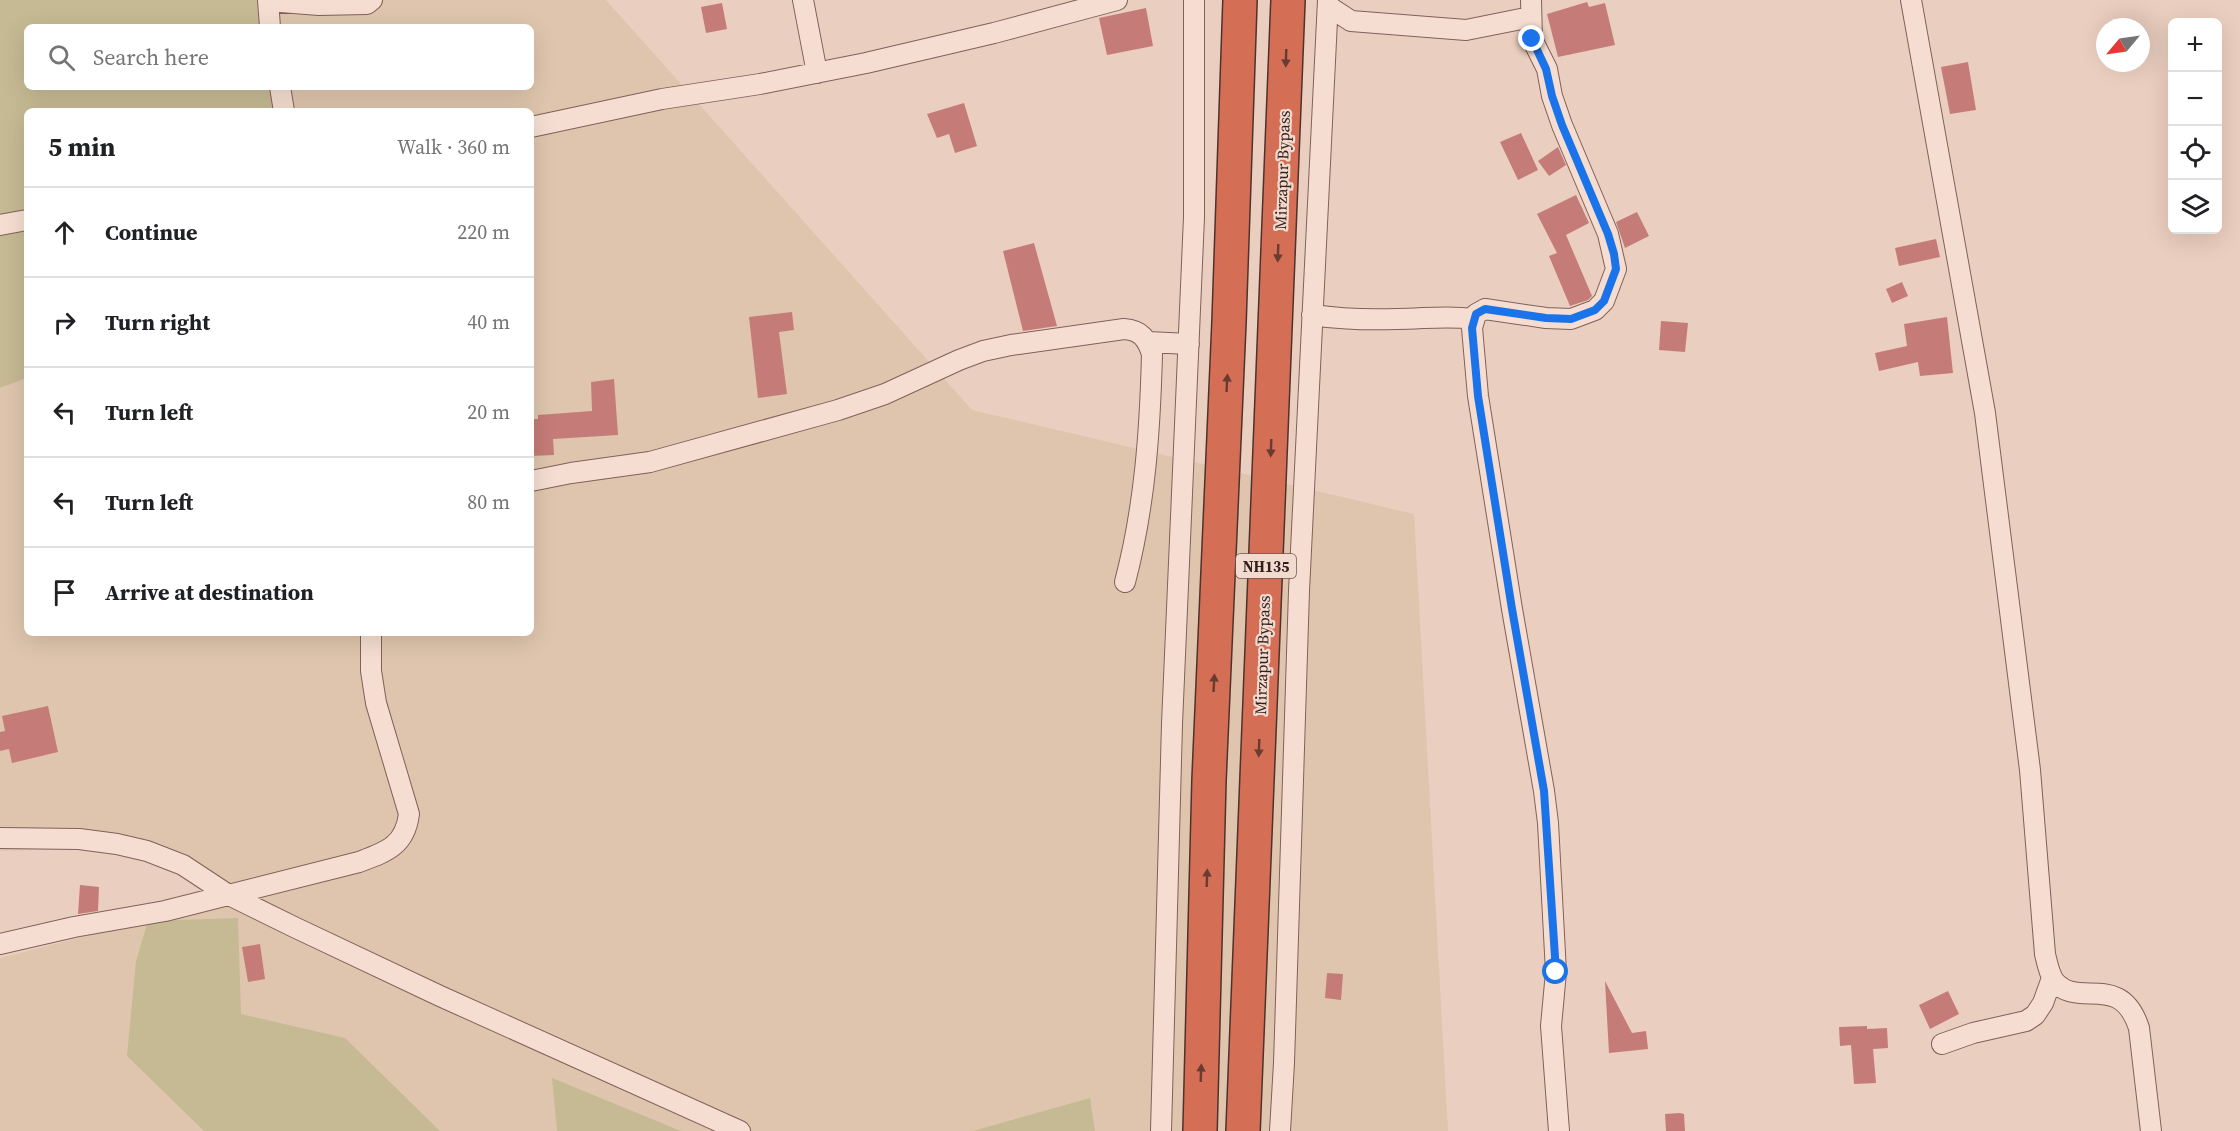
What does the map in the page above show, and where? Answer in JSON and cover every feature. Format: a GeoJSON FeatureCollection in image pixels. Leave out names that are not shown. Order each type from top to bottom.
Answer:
{"type":"FeatureCollection","features":[{"type":"Feature","properties":{"kind":"highway","name":"NH135"},"geometry":{"type":"LineString","coordinates":[[1200,1131],[1209,780],[1229,333],[1240,0]]}},
{"type":"Feature","properties":{"kind":"highway","name":"Mirzapur Bypass"},"geometry":{"type":"LineString","coordinates":[[1243,1131],[1288,0]]}},
{"type":"Feature","properties":{"kind":"street"},"geometry":{"type":"LineString","coordinates":[[270,24],[268,1],[319,5],[367,4],[372,0]]}},
{"type":"Feature","properties":{"kind":"street"},"geometry":{"type":"LineString","coordinates":[[803,0],[817,73]]}},
{"type":"Feature","properties":{"kind":"street"},"geometry":{"type":"LineString","coordinates":[[534,126],[662,99],[817,73],[994,33],[1117,0]]}},
{"type":"Feature","properties":{"kind":"street"},"geometry":{"type":"LineString","coordinates":[[1161,1131],[1172,724],[1194,217],[1194,0]]}},
{"type":"Feature","properties":{"kind":"street"},"geometry":{"type":"LineString","coordinates":[[1911,0],[1985,412],[2030,770],[2045,954],[2052,978],[2060,987],[2111,995],[2120,999],[2134,1014],[2140,1039],[2151,1131]]}},
{"type":"Feature","properties":{"kind":"street"},"geometry":{"type":"LineString","coordinates":[[1328,3],[1351,21],[1466,30],[1531,9],[1532,39],[1546,69],[1562,125],[1608,234],[1614,254],[1616,269],[1604,301],[1595,310],[1571,319],[1546,318],[1485,309],[1479,311],[1473,319],[1478,396],[1512,609],[1541,769],[1548,823],[1556,972],[1551,1026],[1559,1131]]}},
{"type":"Feature","properties":{"kind":"street"},"geometry":{"type":"LineString","coordinates":[[1280,1131],[1299,591],[1328,3]]}},
{"type":"Feature","properties":{"kind":"street"},"geometry":{"type":"LineString","coordinates":[[280,90],[284,108]]}},
{"type":"Feature","properties":{"kind":"street"},"geometry":{"type":"LineString","coordinates":[[0,225],[24,221]]}},
{"type":"Feature","properties":{"kind":"street"},"geometry":{"type":"LineString","coordinates":[[1312,315],[1345,319],[1399,320],[1452,316],[1473,319]]}},
{"type":"Feature","properties":{"kind":"street"},"geometry":{"type":"LineString","coordinates":[[534,481],[650,462],[827,413],[885,394],[983,351],[1124,329],[1135,330],[1148,342],[1152,354],[1150,429],[1142,507],[1125,582]]}},
{"type":"Feature","properties":{"kind":"street"},"geometry":{"type":"LineString","coordinates":[[1148,342],[1189,344]]}},
{"type":"Feature","properties":{"kind":"street"},"geometry":{"type":"LineString","coordinates":[[0,944],[74,927],[165,911],[359,862],[377,855],[400,840],[407,828],[409,814],[376,703],[371,671],[371,636]]}},
{"type":"Feature","properties":{"kind":"street"},"geometry":{"type":"LineString","coordinates":[[0,838],[79,839],[117,843],[147,851],[183,865],[227,894],[440,996],[740,1131]]}},
{"type":"Feature","properties":{"kind":"street"},"geometry":{"type":"LineString","coordinates":[[1942,1044],[1973,1033],[2026,1021],[2036,1015],[2052,978]]}},
{"type":"Feature","properties":{"kind":"shaded area"},"geometry":{"type":"Polygon","coordinates":[[[0,0],[267,0],[269,24],[24,24],[24,90],[273,90],[275,108],[24,108],[24,379],[0,388],[0,0]]]}},
{"type":"Feature","properties":{"kind":"shaded area"},"geometry":{"type":"Polygon","coordinates":[[[267,0],[606,0],[972,410],[1414,514],[1448,1131],[0,1131],[0,958],[200,907],[211,875],[150,846],[0,851],[0,388],[24,379],[24,636],[534,636],[534,108],[275,108],[273,90],[534,90],[534,24],[269,24],[267,0]]]}},
{"type":"Feature","properties":{"kind":"shaded area"},"geometry":{"type":"Polygon","coordinates":[[[238,918],[241,1014],[345,1038],[440,1131],[204,1131],[127,1056],[136,961],[148,921],[238,918]]]}},
{"type":"Feature","properties":{"kind":"shaded area"},"geometry":{"type":"Polygon","coordinates":[[[552,1078],[681,1131],[557,1131],[552,1078]]]}},
{"type":"Feature","properties":{"kind":"shaded area"},"geometry":{"type":"Polygon","coordinates":[[[1090,1098],[1095,1131],[973,1131],[1090,1098]]]}},
{"type":"Feature","properties":{"kind":"building"},"geometry":{"type":"Polygon","coordinates":[[[1587,2],[1589,7],[1605,3],[1615,45],[1558,57],[1547,14],[1587,2]]]}},
{"type":"Feature","properties":{"kind":"building"},"geometry":{"type":"Polygon","coordinates":[[[722,3],[727,29],[706,33],[701,7],[722,3]]]}},
{"type":"Feature","properties":{"kind":"building"},"geometry":{"type":"Polygon","coordinates":[[[1146,8],[1153,46],[1107,55],[1099,18],[1146,8]]]}},
{"type":"Feature","properties":{"kind":"building"},"geometry":{"type":"Polygon","coordinates":[[[1968,62],[1976,110],[1950,114],[1941,67],[1968,62]]]}},
{"type":"Feature","properties":{"kind":"building"},"geometry":{"type":"Polygon","coordinates":[[[964,103],[977,146],[955,153],[949,134],[937,138],[927,114],[964,103]]]}},
{"type":"Feature","properties":{"kind":"building"},"geometry":{"type":"Polygon","coordinates":[[[1521,133],[1538,170],[1518,180],[1500,142],[1521,133]]]}},
{"type":"Feature","properties":{"kind":"building"},"geometry":{"type":"Polygon","coordinates":[[[1558,147],[1566,165],[1549,176],[1538,161],[1558,147]]]}},
{"type":"Feature","properties":{"kind":"building"},"geometry":{"type":"Polygon","coordinates":[[[1576,195],[1589,223],[1566,235],[1592,296],[1588,300],[1570,306],[1549,256],[1557,253],[1537,214],[1576,195]]]}},
{"type":"Feature","properties":{"kind":"building"},"geometry":{"type":"Polygon","coordinates":[[[1637,212],[1649,236],[1625,248],[1616,222],[1637,212]]]}},
{"type":"Feature","properties":{"kind":"building"},"geometry":{"type":"Polygon","coordinates":[[[1936,239],[1940,257],[1899,266],[1895,248],[1936,239]]]}},
{"type":"Feature","properties":{"kind":"building"},"geometry":{"type":"Polygon","coordinates":[[[1034,243],[1057,326],[1023,331],[1003,251],[1034,243]]]}},
{"type":"Feature","properties":{"kind":"building"},"geometry":{"type":"Polygon","coordinates":[[[1902,282],[1908,296],[1892,303],[1886,289],[1902,282]]]}},
{"type":"Feature","properties":{"kind":"building"},"geometry":{"type":"Polygon","coordinates":[[[792,312],[794,330],[779,332],[787,394],[758,398],[749,317],[792,312]]]}},
{"type":"Feature","properties":{"kind":"building"},"geometry":{"type":"Polygon","coordinates":[[[1947,317],[1953,373],[1920,376],[1918,362],[1879,371],[1875,353],[1907,346],[1904,324],[1947,317]]]}},
{"type":"Feature","properties":{"kind":"building"},"geometry":{"type":"Polygon","coordinates":[[[1661,321],[1688,323],[1685,352],[1659,350],[1661,321]]]}},
{"type":"Feature","properties":{"kind":"building"},"geometry":{"type":"Polygon","coordinates":[[[614,379],[618,435],[553,439],[554,455],[534,456],[534,419],[538,419],[538,415],[592,411],[591,382],[614,379]]]}},
{"type":"Feature","properties":{"kind":"building"},"geometry":{"type":"Polygon","coordinates":[[[48,706],[58,752],[12,763],[9,749],[0,751],[0,732],[5,731],[2,716],[48,706]]]}},
{"type":"Feature","properties":{"kind":"building"},"geometry":{"type":"Polygon","coordinates":[[[80,885],[99,887],[98,911],[78,914],[80,885]]]}},
{"type":"Feature","properties":{"kind":"building"},"geometry":{"type":"Polygon","coordinates":[[[260,944],[265,979],[248,982],[242,947],[260,944]]]}},
{"type":"Feature","properties":{"kind":"building"},"geometry":{"type":"Polygon","coordinates":[[[1327,973],[1343,974],[1341,1000],[1325,998],[1327,973]]]}},
{"type":"Feature","properties":{"kind":"building"},"geometry":{"type":"Polygon","coordinates":[[[1605,981],[1632,1033],[1646,1031],[1648,1049],[1609,1053],[1605,981]]]}},
{"type":"Feature","properties":{"kind":"building"},"geometry":{"type":"Polygon","coordinates":[[[1948,991],[1959,1014],[1930,1029],[1919,1005],[1948,991]]]}},
{"type":"Feature","properties":{"kind":"building"},"geometry":{"type":"Polygon","coordinates":[[[1867,1026],[1867,1029],[1887,1028],[1888,1048],[1873,1049],[1876,1083],[1854,1084],[1851,1045],[1840,1046],[1839,1027],[1867,1026]]]}},
{"type":"Feature","properties":{"kind":"building"},"geometry":{"type":"Polygon","coordinates":[[[1665,1114],[1684,1114],[1685,1131],[1666,1131],[1665,1114]]]}},
{"type":"Feature","properties":{"kind":"route"},"geometry":{"type":"LineString","coordinates":[[1532,39],[1546,69],[1562,125],[1608,234],[1616,269],[1604,301],[1595,310],[1571,319],[1546,318],[1485,309],[1476,314],[1472,328],[1478,396],[1544,791],[1548,823],[1556,972]]}}]}
